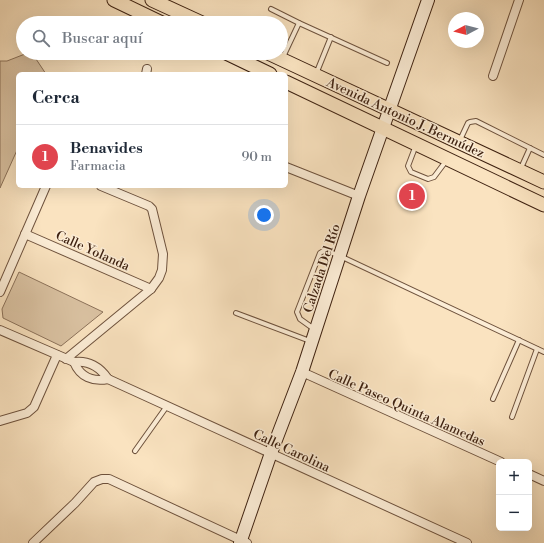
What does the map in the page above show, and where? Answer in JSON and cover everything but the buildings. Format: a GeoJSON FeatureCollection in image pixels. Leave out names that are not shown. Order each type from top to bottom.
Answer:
{"type":"FeatureCollection","features":[{"type":"Feature","properties":{"kind":"main road"},"geometry":{"type":"LineString","coordinates":[[114,0],[147,16]]}},
{"type":"Feature","properties":{"kind":"main road"},"geometry":{"type":"LineString","coordinates":[[152,0],[187,16]]}},
{"type":"Feature","properties":{"kind":"main road"},"geometry":{"type":"LineString","coordinates":[[239,60],[262,72]]}},
{"type":"Feature","properties":{"kind":"main road","name":"Avenida Antonio J. Bermúdez"},"geometry":{"type":"LineString","coordinates":[[282,60],[544,182]]}},
{"type":"Feature","properties":{"kind":"main road","name":"Avenida Antonio J. Bermúdez"},"geometry":{"type":"LineString","coordinates":[[288,83],[544,205]]}},
{"type":"Feature","properties":{"kind":"street","name":"Calzada Del Río"},"geometry":{"type":"LineString","coordinates":[[243,542],[271,453],[302,372],[359,196],[428,0]]}},
{"type":"Feature","properties":{"kind":"street"},"geometry":{"type":"LineString","coordinates":[[493,76],[519,0]]}},
{"type":"Feature","properties":{"kind":"street"},"geometry":{"type":"LineString","coordinates":[[288,168],[359,196]]}},
{"type":"Feature","properties":{"kind":"street"},"geometry":{"type":"LineString","coordinates":[[0,292],[45,188]]}},
{"type":"Feature","properties":{"kind":"street"},"geometry":{"type":"LineString","coordinates":[[66,359],[151,289],[162,270],[163,254],[152,209],[149,206],[106,188]]}},
{"type":"Feature","properties":{"kind":"street","name":"Calle Yolanda"},"geometry":{"type":"LineString","coordinates":[[25,234],[151,289]]}},
{"type":"Feature","properties":{"kind":"street","name":"Calle Carolina"},"geometry":{"type":"LineString","coordinates":[[0,330],[66,359],[74,362],[84,362],[94,366],[102,371],[108,379],[467,543]]}},
{"type":"Feature","properties":{"kind":"street"},"geometry":{"type":"LineString","coordinates":[[0,421],[27,413],[34,407],[57,355]]}},
{"type":"Feature","properties":{"kind":"street","name":"Calle Carolina"},"geometry":{"type":"LineString","coordinates":[[74,362],[78,370],[86,376],[96,380],[108,379]]}},
{"type":"Feature","properties":{"kind":"street","name":"Calle Paseo Quinta Alamedas"},"geometry":{"type":"LineString","coordinates":[[302,372],[496,460]]}},
{"type":"Feature","properties":{"kind":"street"},"geometry":{"type":"LineString","coordinates":[[532,475],[544,481]]}},
{"type":"Feature","properties":{"kind":"street"},"geometry":{"type":"LineString","coordinates":[[33,543],[75,503],[94,482],[102,479],[109,479],[243,542]]}},
{"type":"Feature","properties":{"kind":"lane"},"geometry":{"type":"LineString","coordinates":[[271,9],[285,16]]}},
{"type":"Feature","properties":{"kind":"lane"},"geometry":{"type":"LineString","coordinates":[[288,18],[387,63]]}},
{"type":"Feature","properties":{"kind":"lane"},"geometry":{"type":"LineString","coordinates":[[288,47],[299,23]]}},
{"type":"Feature","properties":{"kind":"lane"},"geometry":{"type":"LineString","coordinates":[[316,75],[331,37]]}},
{"type":"Feature","properties":{"kind":"lane"},"geometry":{"type":"LineString","coordinates":[[459,142],[468,123],[476,121],[544,155]]}},
{"type":"Feature","properties":{"kind":"lane"},"geometry":{"type":"LineString","coordinates":[[416,144],[408,166],[411,172],[428,179],[434,177],[447,159]]}},
{"type":"Feature","properties":{"kind":"lane"},"geometry":{"type":"LineString","coordinates":[[520,171],[530,148]]}},
{"type":"Feature","properties":{"kind":"lane"},"geometry":{"type":"LineString","coordinates":[[314,336],[300,319],[297,312],[320,253],[325,250],[544,352]]}},
{"type":"Feature","properties":{"kind":"lane"},"geometry":{"type":"LineString","coordinates":[[236,313],[314,336]]}},
{"type":"Feature","properties":{"kind":"lane"},"geometry":{"type":"LineString","coordinates":[[493,399],[519,340]]}},
{"type":"Feature","properties":{"kind":"lane"},"geometry":{"type":"LineString","coordinates":[[512,417],[538,349]]}},
{"type":"Feature","properties":{"kind":"lane"},"geometry":{"type":"LineString","coordinates":[[135,451],[167,406]]}},
{"type":"Feature","properties":{"kind":"shaded area"},"geometry":{"type":"Polygon","coordinates":[[[16,58],[16,60],[37,60],[45,72],[16,72],[16,152],[0,188],[0,61],[7,61],[16,58]]]}},
{"type":"Feature","properties":{"kind":"shaded area"},"geometry":{"type":"Polygon","coordinates":[[[19,272],[103,312],[61,346],[3,318],[2,309],[19,272]]]}},
{"type":"Feature","properties":{"kind":"place","name":"Benavides"},"geometry":{"type":"Point","coordinates":[412,196]}}]}
